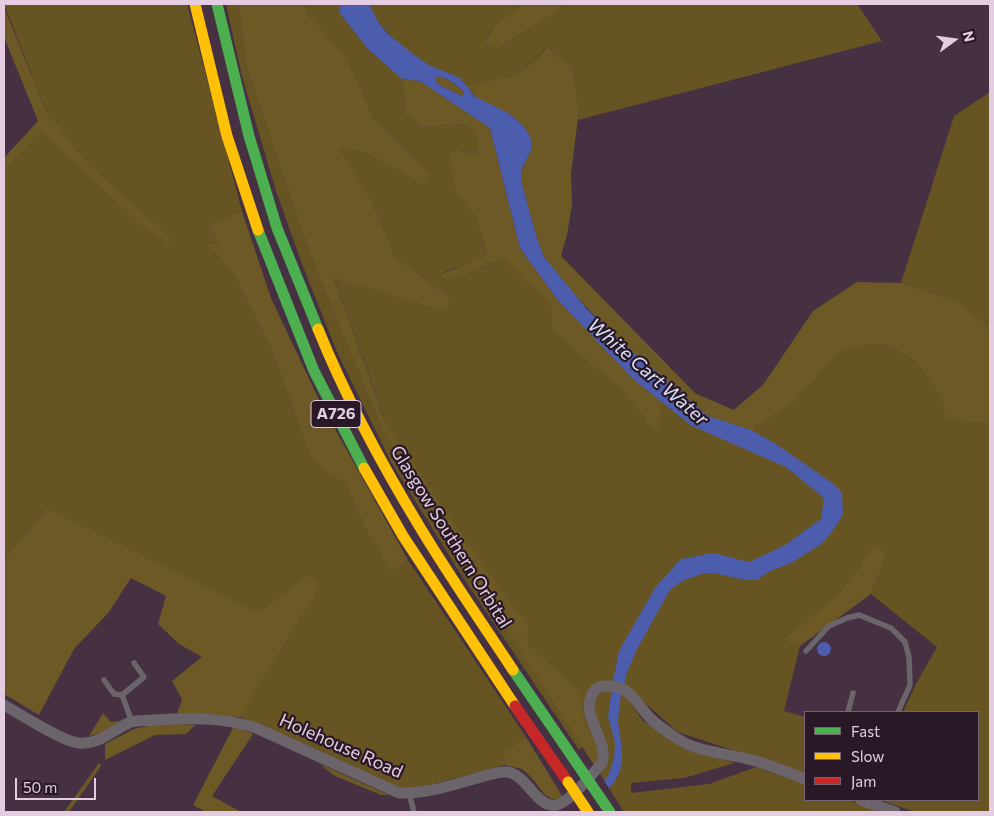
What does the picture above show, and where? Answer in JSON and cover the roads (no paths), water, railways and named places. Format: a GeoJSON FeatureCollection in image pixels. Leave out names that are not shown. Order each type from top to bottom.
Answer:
{"type":"FeatureCollection","features":[{"type":"Feature","properties":{"kind":"highway","name":"Glasgow Southern Orbital"},"geometry":{"type":"LineString","coordinates":[[195,4],[227,136],[260,236],[314,371],[364,468],[403,536],[494,676],[588,812]]}},
{"type":"Feature","properties":{"kind":"highway","name":"Glasgow Southern Orbital"},"geometry":{"type":"LineString","coordinates":[[217,4],[249,136],[277,228],[332,363],[379,455],[421,529],[523,685],[610,812]]}},
{"type":"Feature","properties":{"kind":"street","name":"Holehouse Road"},"geometry":{"type":"LineString","coordinates":[[4,705],[59,736],[77,743],[89,743],[100,740],[132,722],[176,719],[237,722],[256,728],[391,790],[409,793],[436,790],[501,772],[517,776],[548,805],[553,805],[564,802],[602,763],[604,757],[603,747],[591,719],[590,700],[598,688],[603,685],[618,686],[631,694],[651,719],[674,737],[684,742],[758,762],[804,779]]}},
{"type":"Feature","properties":{"kind":"street"},"geometry":{"type":"LineString","coordinates":[[864,801],[895,812]]}},
{"type":"Feature","properties":{"kind":"lane"},"geometry":{"type":"LineString","coordinates":[[806,651],[829,626],[859,615],[891,628],[905,642],[909,657],[910,685],[898,711]]}},
{"type":"Feature","properties":{"kind":"lane"},"geometry":{"type":"LineString","coordinates":[[104,680],[114,694],[122,695],[144,677],[134,663]]}},
{"type":"Feature","properties":{"kind":"lane"},"geometry":{"type":"LineString","coordinates":[[848,711],[853,693]]}},
{"type":"Feature","properties":{"kind":"lane"},"geometry":{"type":"LineString","coordinates":[[122,695],[132,722]]}},
{"type":"Feature","properties":{"kind":"lane"},"geometry":{"type":"LineString","coordinates":[[409,793],[414,812]]}},
{"type":"Feature","properties":{"kind":"water","name":"White Cart Water"},"geometry":{"type":"Polygon","coordinates":[[[341,4],[369,4],[379,23],[388,34],[413,54],[429,65],[460,78],[474,96],[510,114],[525,128],[531,139],[532,148],[521,171],[522,184],[537,239],[544,257],[586,308],[611,333],[708,416],[751,430],[776,444],[835,485],[842,493],[843,513],[828,537],[820,545],[791,563],[770,571],[757,580],[705,573],[684,580],[670,590],[637,649],[626,675],[624,686],[613,681],[619,651],[655,588],[681,559],[713,553],[749,562],[785,545],[821,519],[824,498],[786,467],[692,426],[633,379],[557,299],[520,248],[490,128],[420,81],[402,79],[368,49],[339,12],[341,4]],[[437,76],[435,80],[439,85],[462,96],[464,92],[461,89],[452,82],[437,76]]]}},
{"type":"Feature","properties":{"kind":"water"},"geometry":{"type":"Polygon","coordinates":[[[821,642],[827,642],[831,649],[827,656],[821,656],[817,652],[817,646],[821,642]]]}},
{"type":"Feature","properties":{"kind":"water"},"geometry":{"type":"Polygon","coordinates":[[[612,688],[621,691],[618,722],[622,757],[619,773],[609,788],[604,781],[608,776],[614,759],[615,743],[608,716],[612,688]]]}}]}
